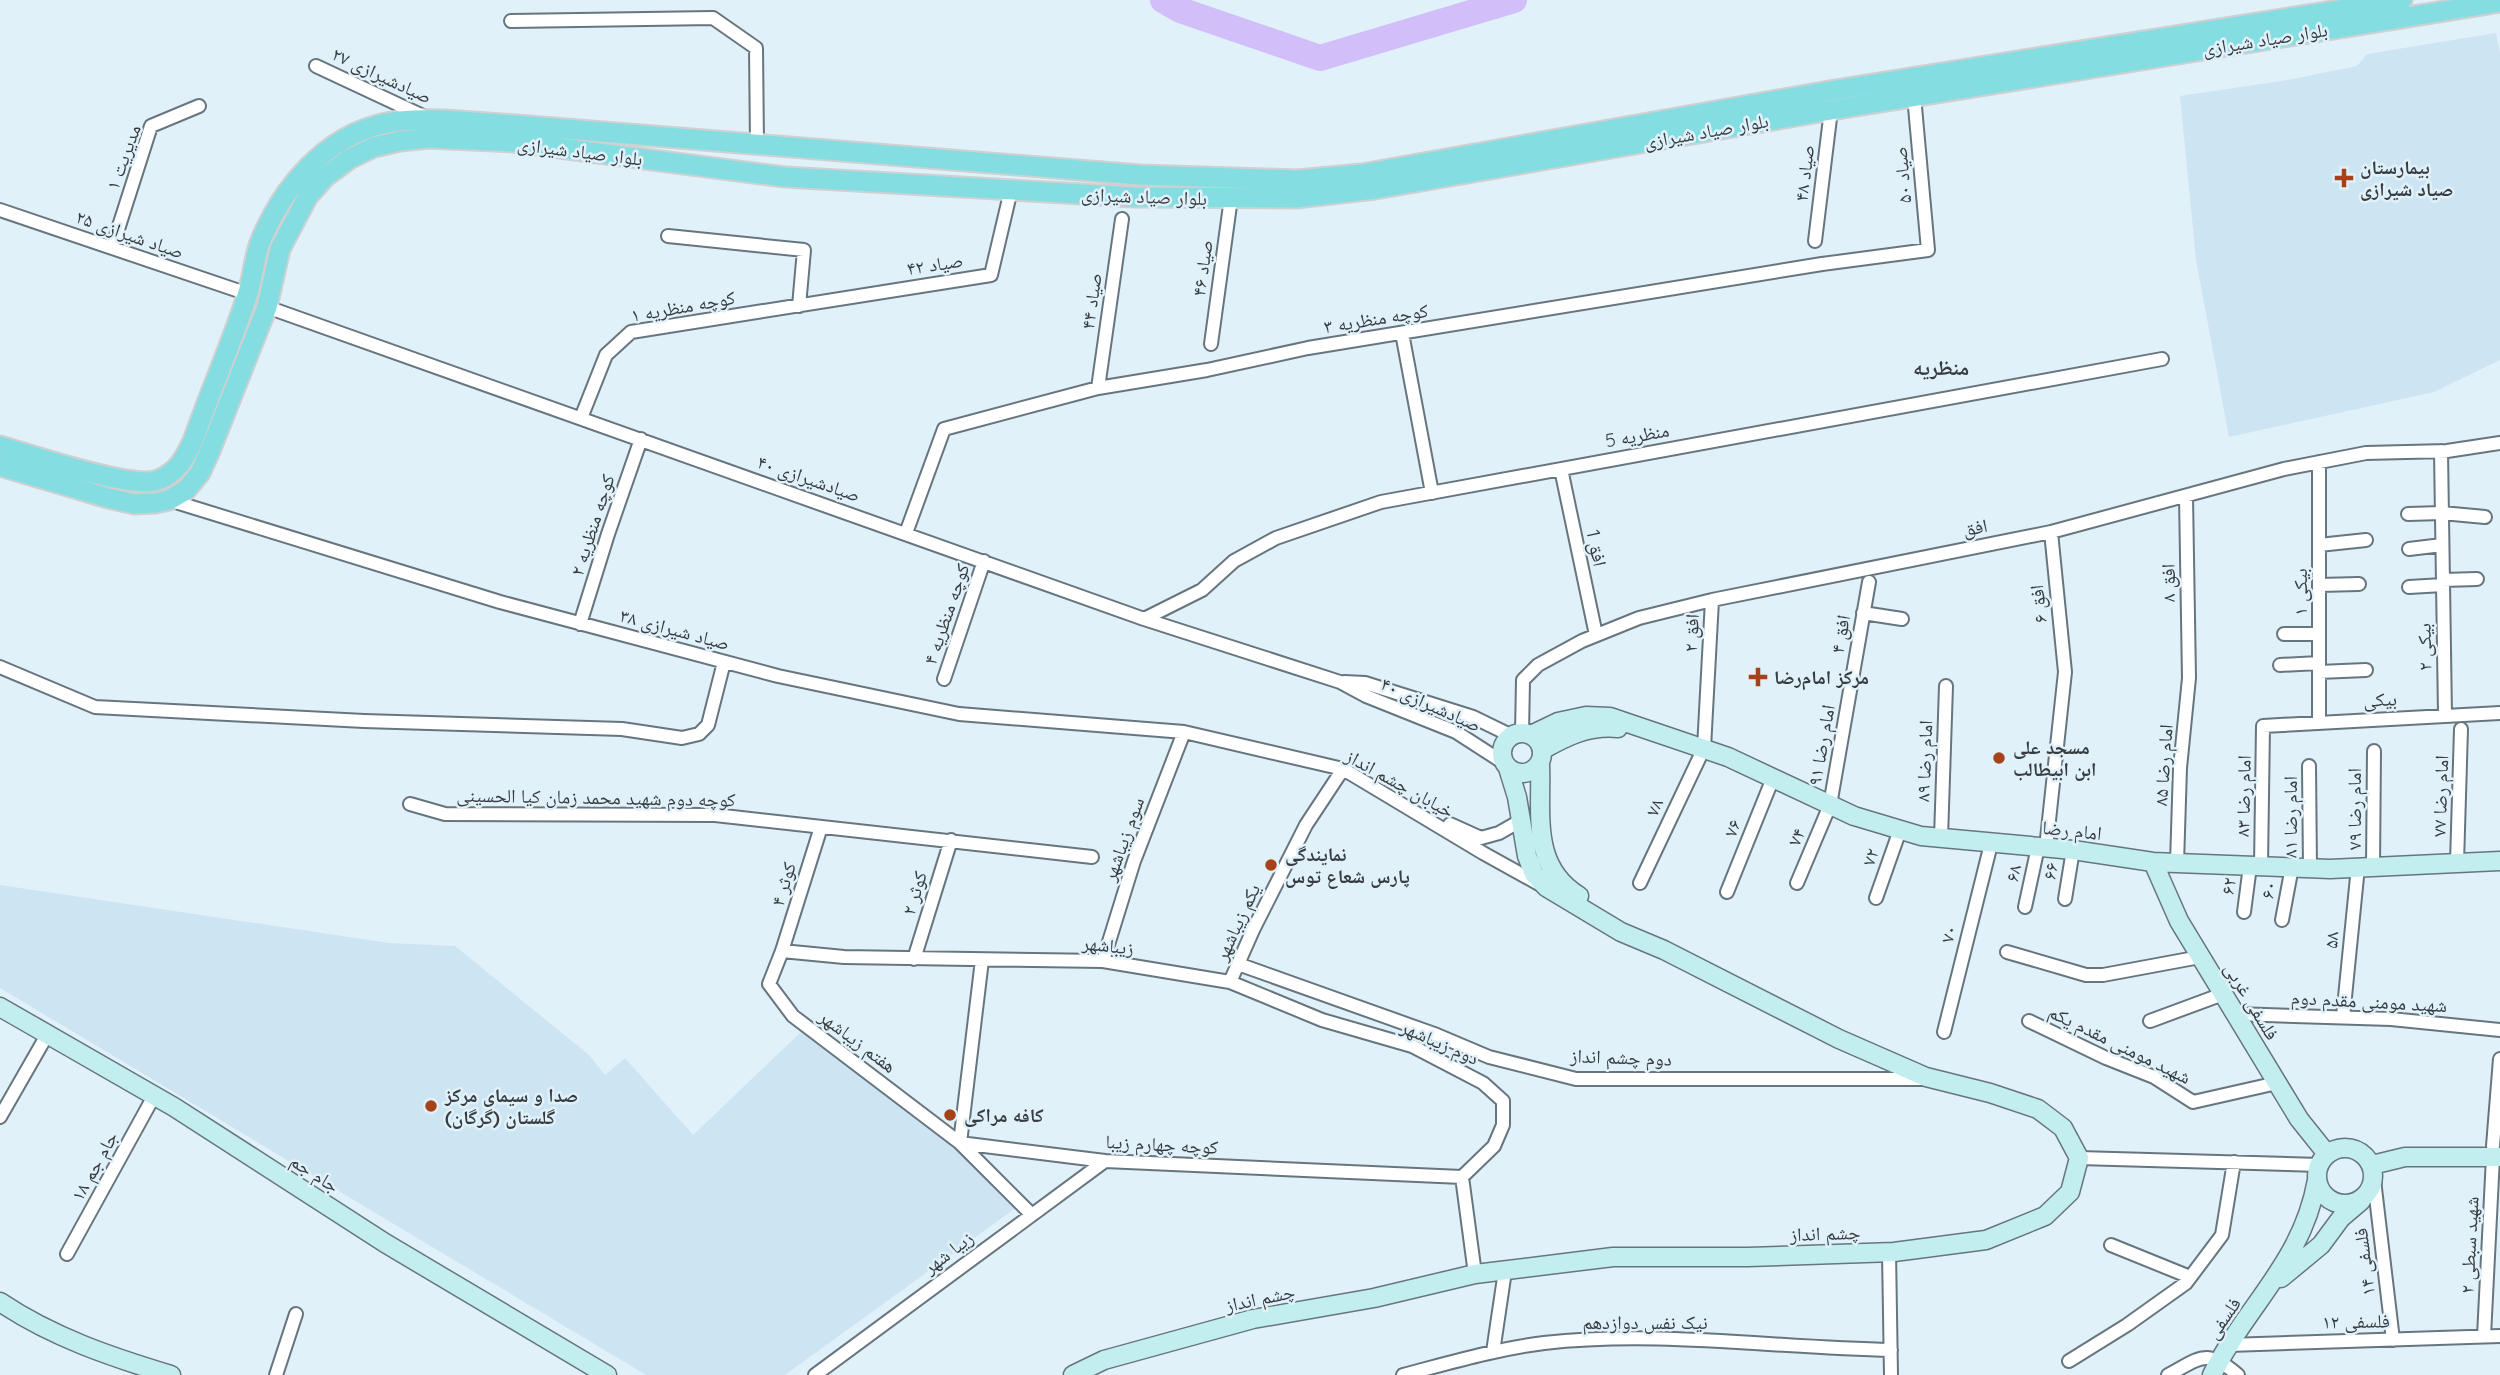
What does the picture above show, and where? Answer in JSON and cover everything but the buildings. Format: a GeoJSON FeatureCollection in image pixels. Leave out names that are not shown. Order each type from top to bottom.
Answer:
{"type":"FeatureCollection","features":[{"type":"Feature","properties":{"kind":"main road","name":"بلوار صیاد شیرازی"},"geometry":{"type":"LineString","coordinates":[[0,446],[126,482],[157,481],[172,473],[184,460],[194,441],[248,295],[260,243],[292,186],[311,163],[338,142],[368,129],[397,121],[432,120],[1140,175],[1298,180],[1362,174],[1830,100],[2402,0]]}},
{"type":"Feature","properties":{"kind":"main road","name":"بلوار صیاد شیرازی"},"geometry":{"type":"LineString","coordinates":[[169,500],[186,490],[200,473],[267,307],[280,249],[308,196],[325,177],[349,159],[374,147],[400,141],[428,138],[513,142],[785,177],[1134,197],[1296,198],[1375,189],[1830,100],[1914,96],[2500,2]]}},
{"type":"Feature","properties":{"kind":"main road"},"geometry":{"type":"LineString","coordinates":[[0,466],[122,501],[135,503],[169,500]]}},
{"type":"Feature","properties":{"kind":"street"},"geometry":{"type":"LineString","coordinates":[[511,21],[713,18],[756,48],[757,144]]}},
{"type":"Feature","properties":{"kind":"street","name":"۲۷ صیادشیرازی"},"geometry":{"type":"LineString","coordinates":[[316,66],[432,120]]}},
{"type":"Feature","properties":{"kind":"street","name":"صیاد ۵۰"},"geometry":{"type":"LineString","coordinates":[[1914,96],[1928,250]]}},
{"type":"Feature","properties":{"kind":"street","name":"صیاد ۴۸"},"geometry":{"type":"LineString","coordinates":[[1815,241],[1830,100]]}},
{"type":"Feature","properties":{"kind":"street","name":"مدیریت ۱"},"geometry":{"type":"LineString","coordinates":[[112,248],[152,126],[199,106]]}},
{"type":"Feature","properties":{"kind":"street","name":"صیاد ۴۲"},"geometry":{"type":"LineString","coordinates":[[799,306],[991,275],[1011,190]]}},
{"type":"Feature","properties":{"kind":"street","name":"صیاد ۴۶"},"geometry":{"type":"LineString","coordinates":[[1210,344],[1231,198]]}},
{"type":"Feature","properties":{"kind":"street","name":"صیاد شیرازی ۲۵"},"geometry":{"type":"LineString","coordinates":[[0,210],[248,295]]}},
{"type":"Feature","properties":{"kind":"street","name":"صیاد ۴۴"},"geometry":{"type":"LineString","coordinates":[[1098,388],[1122,219]]}},
{"type":"Feature","properties":{"kind":"street"},"geometry":{"type":"LineString","coordinates":[[667,236],[804,250],[799,306]]}},
{"type":"Feature","properties":{"kind":"street","name":"کوچه منظریه ۳"},"geometry":{"type":"LineString","coordinates":[[906,533],[944,429],[1098,388],[1402,333],[1822,264],[1928,250]]}},
{"type":"Feature","properties":{"kind":"street","name":"کوچه منظریه ۱"},"geometry":{"type":"LineString","coordinates":[[581,418],[606,355],[631,332],[799,306]]}},
{"type":"Feature","properties":{"kind":"street","name":"۴۰ صیادشیرازی"},"geometry":{"type":"LineString","coordinates":[[267,307],[1144,618],[1340,682],[1366,696],[1456,732],[1506,765]]}},
{"type":"Feature","properties":{"kind":"street"},"geometry":{"type":"LineString","coordinates":[[1402,333],[1432,493]]}},
{"type":"Feature","properties":{"kind":"street","name":"منظریه 5"},"geometry":{"type":"LineString","coordinates":[[1144,618],[1202,590],[1234,561],[1276,538],[1381,502],[2162,359]]}},
{"type":"Feature","properties":{"kind":"street","name":"کوچه منظریه ۲"},"geometry":{"type":"LineString","coordinates":[[580,624],[642,439]]}},
{"type":"Feature","properties":{"kind":"street","name":"افق"},"geometry":{"type":"LineString","coordinates":[[1522,735],[1523,681],[1538,665],[1596,635],[1639,618],[1712,600],[2050,532],[2284,469],[2366,453],[2441,451],[2500,443]]}},
{"type":"Feature","properties":{"kind":"street","name":"۲ بیکی"},"geometry":{"type":"LineString","coordinates":[[2441,451],[2445,715]]}},
{"type":"Feature","properties":{"kind":"street","name":"۱ بیکی"},"geometry":{"type":"LineString","coordinates":[[2319,462],[2319,722]]}},
{"type":"Feature","properties":{"kind":"street","name":"افق 1"},"geometry":{"type":"LineString","coordinates":[[1561,469],[1596,635]]}},
{"type":"Feature","properties":{"kind":"street","name":"افق ۸"},"geometry":{"type":"LineString","coordinates":[[2186,496],[2189,670]]}},
{"type":"Feature","properties":{"kind":"street","name":"صیاد شیرازی ۳۸"},"geometry":{"type":"LineString","coordinates":[[169,500],[500,602],[778,676],[959,714],[1184,733]]}},
{"type":"Feature","properties":{"kind":"street"},"geometry":{"type":"LineString","coordinates":[[2408,514],[2442,513],[2485,517]]}},
{"type":"Feature","properties":{"kind":"street","name":"افق ۶"},"geometry":{"type":"LineString","coordinates":[[2042,848],[2065,672],[2050,532]]}},
{"type":"Feature","properties":{"kind":"street"},"geometry":{"type":"LineString","coordinates":[[2319,545],[2366,540]]}},
{"type":"Feature","properties":{"kind":"street"},"geometry":{"type":"LineString","coordinates":[[2409,549],[2442,545]]}},
{"type":"Feature","properties":{"kind":"street","name":"کوچه منظریه ۴"},"geometry":{"type":"LineString","coordinates":[[944,679],[984,561]]}},
{"type":"Feature","properties":{"kind":"street"},"geometry":{"type":"LineString","coordinates":[[2409,587],[2477,579]]}},
{"type":"Feature","properties":{"kind":"street","name":"افق ۴"},"geometry":{"type":"LineString","coordinates":[[1850,692],[1869,582]]}},
{"type":"Feature","properties":{"kind":"street"},"geometry":{"type":"LineString","coordinates":[[2319,585],[2359,584]]}},
{"type":"Feature","properties":{"kind":"street","name":"افق ۲"},"geometry":{"type":"LineString","coordinates":[[1704,748],[1712,600]]}},
{"type":"Feature","properties":{"kind":"street"},"geometry":{"type":"LineString","coordinates":[[1864,613],[1902,619]]}},
{"type":"Feature","properties":{"kind":"street"},"geometry":{"type":"LineString","coordinates":[[2284,634],[2319,634]]}},
{"type":"Feature","properties":{"kind":"street"},"geometry":{"type":"LineString","coordinates":[[0,667],[95,707],[364,721],[622,729],[682,738],[699,734],[708,725],[724,662]]}},
{"type":"Feature","properties":{"kind":"street"},"geometry":{"type":"LineString","coordinates":[[2280,665],[2366,670]]}},
{"type":"Feature","properties":{"kind":"street","name":"امام رضا ۸۵"},"geometry":{"type":"LineString","coordinates":[[2177,863],[2180,768],[2189,670]]}},
{"type":"Feature","properties":{"kind":"street","name":"۴۰ صیادشیرازی"},"geometry":{"type":"LineString","coordinates":[[1340,682],[1365,683],[1522,735]]}},
{"type":"Feature","properties":{"kind":"street","name":"امام رضا ۸۹"},"geometry":{"type":"LineString","coordinates":[[1941,838],[1945,686]]}},
{"type":"Feature","properties":{"kind":"street","name":"امام رضا ۹۱"},"geometry":{"type":"LineString","coordinates":[[1830,805],[1850,692]]}},
{"type":"Feature","properties":{"kind":"street","name":"بیکی"},"geometry":{"type":"LineString","coordinates":[[2263,726],[2500,713]]}},
{"type":"Feature","properties":{"kind":"street","name":"امام رضا"},"geometry":{"type":"LineString","coordinates":[[1522,735],[1558,722],[1586,716],[1610,717],[1728,757],[1854,816],[1921,836],[2073,850],[2153,862],[2301,868],[2500,861]]}},
{"type":"Feature","properties":{"kind":"street","name":"امام رضا ۸۳"},"geometry":{"type":"LineString","coordinates":[[2256,866],[2263,726]]}},
{"type":"Feature","properties":{"kind":"street","name":"امام رضا"},"geometry":{"type":"LineString","coordinates":[[1541,757],[1570,734],[1603,727],[1660,732]]}},
{"type":"Feature","properties":{"kind":"street","name":"امام رضا ۷۷"},"geometry":{"type":"LineString","coordinates":[[2457,863],[2461,729]]}},
{"type":"Feature","properties":{"kind":"street","name":"خیابان چشم انداز"},"geometry":{"type":"LineString","coordinates":[[1184,733],[1343,769],[1483,853],[1546,887]]}},
{"type":"Feature","properties":{"kind":"street","name":"سوم زیباشهر"},"geometry":{"type":"LineString","coordinates":[[1103,961],[1134,861],[1184,733]]}},
{"type":"Feature","properties":{"kind":"street"},"geometry":{"type":"LineString","coordinates":[[1664,950],[1628,922],[1565,887],[1549,867],[1542,846],[1539,741],[1522,735],[1502,749],[1517,797],[1527,856],[1534,874],[1546,887],[1621,932],[1664,950],[1839,1039],[1937,1079],[2038,1109],[2063,1128],[2079,1158],[2321,1166]]}},
{"type":"Feature","properties":{"kind":"street","name":"۷۸"},"geometry":{"type":"LineString","coordinates":[[1640,883],[1704,748]]}},
{"type":"Feature","properties":{"kind":"street","name":"امام رضا ۷۹"},"geometry":{"type":"LineString","coordinates":[[2365,867],[2374,751]]}},
{"type":"Feature","properties":{"kind":"street"},"geometry":{"type":"LineString","coordinates":[[1506,765],[1521,774],[1528,773],[1541,757]]}},
{"type":"Feature","properties":{"kind":"street","name":"امام رضا ۸۱"},"geometry":{"type":"LineString","coordinates":[[2301,868],[2309,765]]}},
{"type":"Feature","properties":{"kind":"street","name":"یکم زیباشهر"},"geometry":{"type":"LineString","coordinates":[[1230,982],[1306,825],[1343,769]]}},
{"type":"Feature","properties":{"kind":"street","name":"۷۶"},"geometry":{"type":"LineString","coordinates":[[1727,892],[1773,778]]}},
{"type":"Feature","properties":{"kind":"street","name":"کوچه دوم شهید محمد زمان کیا الحسینی"},"geometry":{"type":"LineString","coordinates":[[410,804],[444,814],[715,815],[1091,857]]}},
{"type":"Feature","properties":{"kind":"street","name":"۷۴"},"geometry":{"type":"LineString","coordinates":[[1797,883],[1830,805]]}},
{"type":"Feature","properties":{"kind":"street"},"geometry":{"type":"LineString","coordinates":[[1416,811],[1436,814],[1455,827],[1481,838],[1499,833],[1520,821]]}},
{"type":"Feature","properties":{"kind":"street","name":"کوثر ۴"},"geometry":{"type":"LineString","coordinates":[[782,951],[821,827]]}},
{"type":"Feature","properties":{"kind":"street","name":"۷۲"},"geometry":{"type":"LineString","coordinates":[[1876,898],[1900,830]]}},
{"type":"Feature","properties":{"kind":"street","name":"کوثر ۲"},"geometry":{"type":"LineString","coordinates":[[914,958],[951,840]]}},
{"type":"Feature","properties":{"kind":"street","name":"۷۰"},"geometry":{"type":"LineString","coordinates":[[1944,1032],[1990,844]]}},
{"type":"Feature","properties":{"kind":"street","name":"۶۸"},"geometry":{"type":"LineString","coordinates":[[2025,907],[2042,848]]}},
{"type":"Feature","properties":{"kind":"street","name":"۶۶"},"geometry":{"type":"LineString","coordinates":[[2065,899],[2073,850]]}},
{"type":"Feature","properties":{"kind":"street","name":"فلسفی غربی"},"geometry":{"type":"LineString","coordinates":[[2153,862],[2179,921],[2299,1119],[2321,1166]]}},
{"type":"Feature","properties":{"kind":"street","name":"۶۲"},"geometry":{"type":"LineString","coordinates":[[2244,912],[2256,866]]}},
{"type":"Feature","properties":{"kind":"street","name":"۵۸"},"geometry":{"type":"LineString","coordinates":[[2343,1017],[2365,867]]}},
{"type":"Feature","properties":{"kind":"street","name":"۶۰"},"geometry":{"type":"LineString","coordinates":[[2282,919],[2301,868]]}},
{"type":"Feature","properties":{"kind":"street","name":"زیباشهر"},"geometry":{"type":"LineString","coordinates":[[782,951],[844,957],[1103,961],[1230,982]]}},
{"type":"Feature","properties":{"kind":"street","name":"هفتم زیباشهر"},"geometry":{"type":"LineString","coordinates":[[782,951],[769,984],[793,1016],[960,1143]]}},
{"type":"Feature","properties":{"kind":"street"},"geometry":{"type":"LineString","coordinates":[[2007,952],[2086,975],[2103,975],[2200,957]]}},
{"type":"Feature","properties":{"kind":"street"},"geometry":{"type":"LineString","coordinates":[[982,960],[960,1143],[1031,1214]]}},
{"type":"Feature","properties":{"kind":"street","name":"دوم چشم انداز"},"geometry":{"type":"LineString","coordinates":[[1238,964],[1437,1035],[1489,1057],[1576,1079],[1937,1079]]}},
{"type":"Feature","properties":{"kind":"street","name":"دوم زیباشهر"},"geometry":{"type":"LineString","coordinates":[[1230,982],[1322,1020],[1412,1046],[1483,1083],[1503,1101],[1503,1125],[1494,1146],[1462,1177]]}},
{"type":"Feature","properties":{"kind":"street"},"geometry":{"type":"LineString","coordinates":[[2150,1021],[2223,994]]}},
{"type":"Feature","properties":{"kind":"street","name":"جام جم"},"geometry":{"type":"LineString","coordinates":[[0,1007],[154,1096],[385,1242],[607,1375]]}},
{"type":"Feature","properties":{"kind":"street","name":"شهید مومنی مقدم دوم"},"geometry":{"type":"LineString","coordinates":[[2235,1014],[2390,1019],[2500,1030]]}},
{"type":"Feature","properties":{"kind":"street","name":"شهید مومنی مقدم یکم"},"geometry":{"type":"LineString","coordinates":[[2029,1021],[2106,1058],[2154,1077],[2193,1102],[2277,1083]]}},
{"type":"Feature","properties":{"kind":"street"},"geometry":{"type":"LineString","coordinates":[[0,1117],[47,1035]]}},
{"type":"Feature","properties":{"kind":"street","name":"۲ شهید سبطی"},"geometry":{"type":"LineString","coordinates":[[2484,1336],[2500,1059]]}},
{"type":"Feature","properties":{"kind":"street","name":"۱۸ جام جم"},"geometry":{"type":"LineString","coordinates":[[67,1254],[154,1096]]}},
{"type":"Feature","properties":{"kind":"street","name":"کوچه چهارم زیبا"},"geometry":{"type":"LineString","coordinates":[[960,1143],[1105,1161],[1462,1177]]}},
{"type":"Feature","properties":{"kind":"street"},"geometry":{"type":"LineString","coordinates":[[2350,1148],[2364,1154],[2373,1172],[2364,1198],[2341,1218],[2321,1245],[2270,1287],[2300,1239],[2312,1206],[2321,1166],[2337,1149],[2350,1148]]}},
{"type":"Feature","properties":{"kind":"street"},"geometry":{"type":"LineString","coordinates":[[2373,1172],[2405,1157],[2495,1153]]}},
{"type":"Feature","properties":{"kind":"street","name":"چشم انداز"},"geometry":{"type":"LineString","coordinates":[[1073,1375],[1104,1360],[1254,1319],[1374,1298],[1475,1274],[1613,1257],[1748,1257],[1889,1252],[1986,1240],[2045,1216],[2070,1192],[2079,1158]]}},
{"type":"Feature","properties":{"kind":"street","name":"زیبا شهر"},"geometry":{"type":"LineString","coordinates":[[815,1375],[1105,1161]]}},
{"type":"Feature","properties":{"kind":"street"},"geometry":{"type":"LineString","coordinates":[[2069,1361],[2127,1325],[2186,1283],[2222,1235],[2234,1162]]}},
{"type":"Feature","properties":{"kind":"street"},"geometry":{"type":"LineString","coordinates":[[2321,1166],[2323,1195],[2334,1203],[2346,1205],[2364,1198]]}},
{"type":"Feature","properties":{"kind":"street","name":"۱۴ فلسفی"},"geometry":{"type":"LineString","coordinates":[[2373,1172],[2393,1340]]}},
{"type":"Feature","properties":{"kind":"street"},"geometry":{"type":"LineString","coordinates":[[1462,1177],[1475,1274]]}},
{"type":"Feature","properties":{"kind":"street"},"geometry":{"type":"LineString","coordinates":[[2111,1245],[2190,1278]]}},
{"type":"Feature","properties":{"kind":"street"},"geometry":{"type":"LineString","coordinates":[[1889,1252],[1891,1375]]}},
{"type":"Feature","properties":{"kind":"street"},"geometry":{"type":"LineString","coordinates":[[1493,1352],[1505,1271]]}},
{"type":"Feature","properties":{"kind":"street","name":"فلسفی"},"geometry":{"type":"LineString","coordinates":[[2220,1360],[2270,1287]]}},
{"type":"Feature","properties":{"kind":"street"},"geometry":{"type":"LineString","coordinates":[[0,1302],[25,1319],[106,1355],[171,1375]]}},
{"type":"Feature","properties":{"kind":"street"},"geometry":{"type":"LineString","coordinates":[[276,1375],[296,1314]]}},
{"type":"Feature","properties":{"kind":"street","name":"۱۲ فلسفی"},"geometry":{"type":"LineString","coordinates":[[2168,1375],[2203,1357],[2220,1360],[2393,1340],[2500,1336]]}},
{"type":"Feature","properties":{"kind":"street","name":"نیک نفس دوازدهم"},"geometry":{"type":"LineString","coordinates":[[1403,1375],[1493,1352],[1544,1343],[1654,1338],[1891,1350]]}},
{"type":"Feature","properties":{"kind":"street"},"geometry":{"type":"LineString","coordinates":[[2220,1360],[2238,1375]]}},
{"type":"Feature","properties":{"kind":"shaded area","name":"بیمارستان صیاد شیرازی"},"geometry":{"type":"Polygon","coordinates":[[[2496,33],[2500,52],[2500,360],[2434,392],[2229,437],[2196,260],[2180,96],[2288,80],[2357,66],[2367,54],[2496,33]]]}},
{"type":"Feature","properties":{"kind":"shaded area","name":"صدا و سیمای مرکز گلستان (گرگان)"},"geometry":{"type":"Polygon","coordinates":[[[0,885],[389,943],[455,946],[589,1055],[605,1075],[625,1058],[693,1135],[802,1031],[946,1139],[1017,1207],[785,1375],[646,1375],[0,988],[0,885]]]}},
{"type":"Feature","properties":{"kind":"waterway"},"geometry":{"type":"LineString","coordinates":[[1163,0],[1180,10],[1320,58],[1514,0]]}},
{"type":"Feature","properties":{"kind":"place","name":"بیمارستان صیاد شیرازی"},"geometry":{"type":"Point","coordinates":[2344,178]}},
{"type":"Feature","properties":{"kind":"place","name":"مرکز امام‌رضا"},"geometry":{"type":"Point","coordinates":[1758,677]}},
{"type":"Feature","properties":{"kind":"place","name":"مسجد علی ابن ابیطالب"},"geometry":{"type":"Point","coordinates":[1999,758]}},
{"type":"Feature","properties":{"kind":"place","name":"نمایندگی پارس شعاع توس"},"geometry":{"type":"Point","coordinates":[1271,865]}},
{"type":"Feature","properties":{"kind":"place","name":"صدا و سیمای مرکز گلستان (گرگان)"},"geometry":{"type":"Point","coordinates":[431,1106]}},
{"type":"Feature","properties":{"kind":"place","name":"کافه مراکی"},"geometry":{"type":"Point","coordinates":[950,1115]}},
{"type":"Feature","properties":{"kind":"district","name":"منظریه"},"geometry":{"type":"Point","coordinates":[1941,368]}}]}
